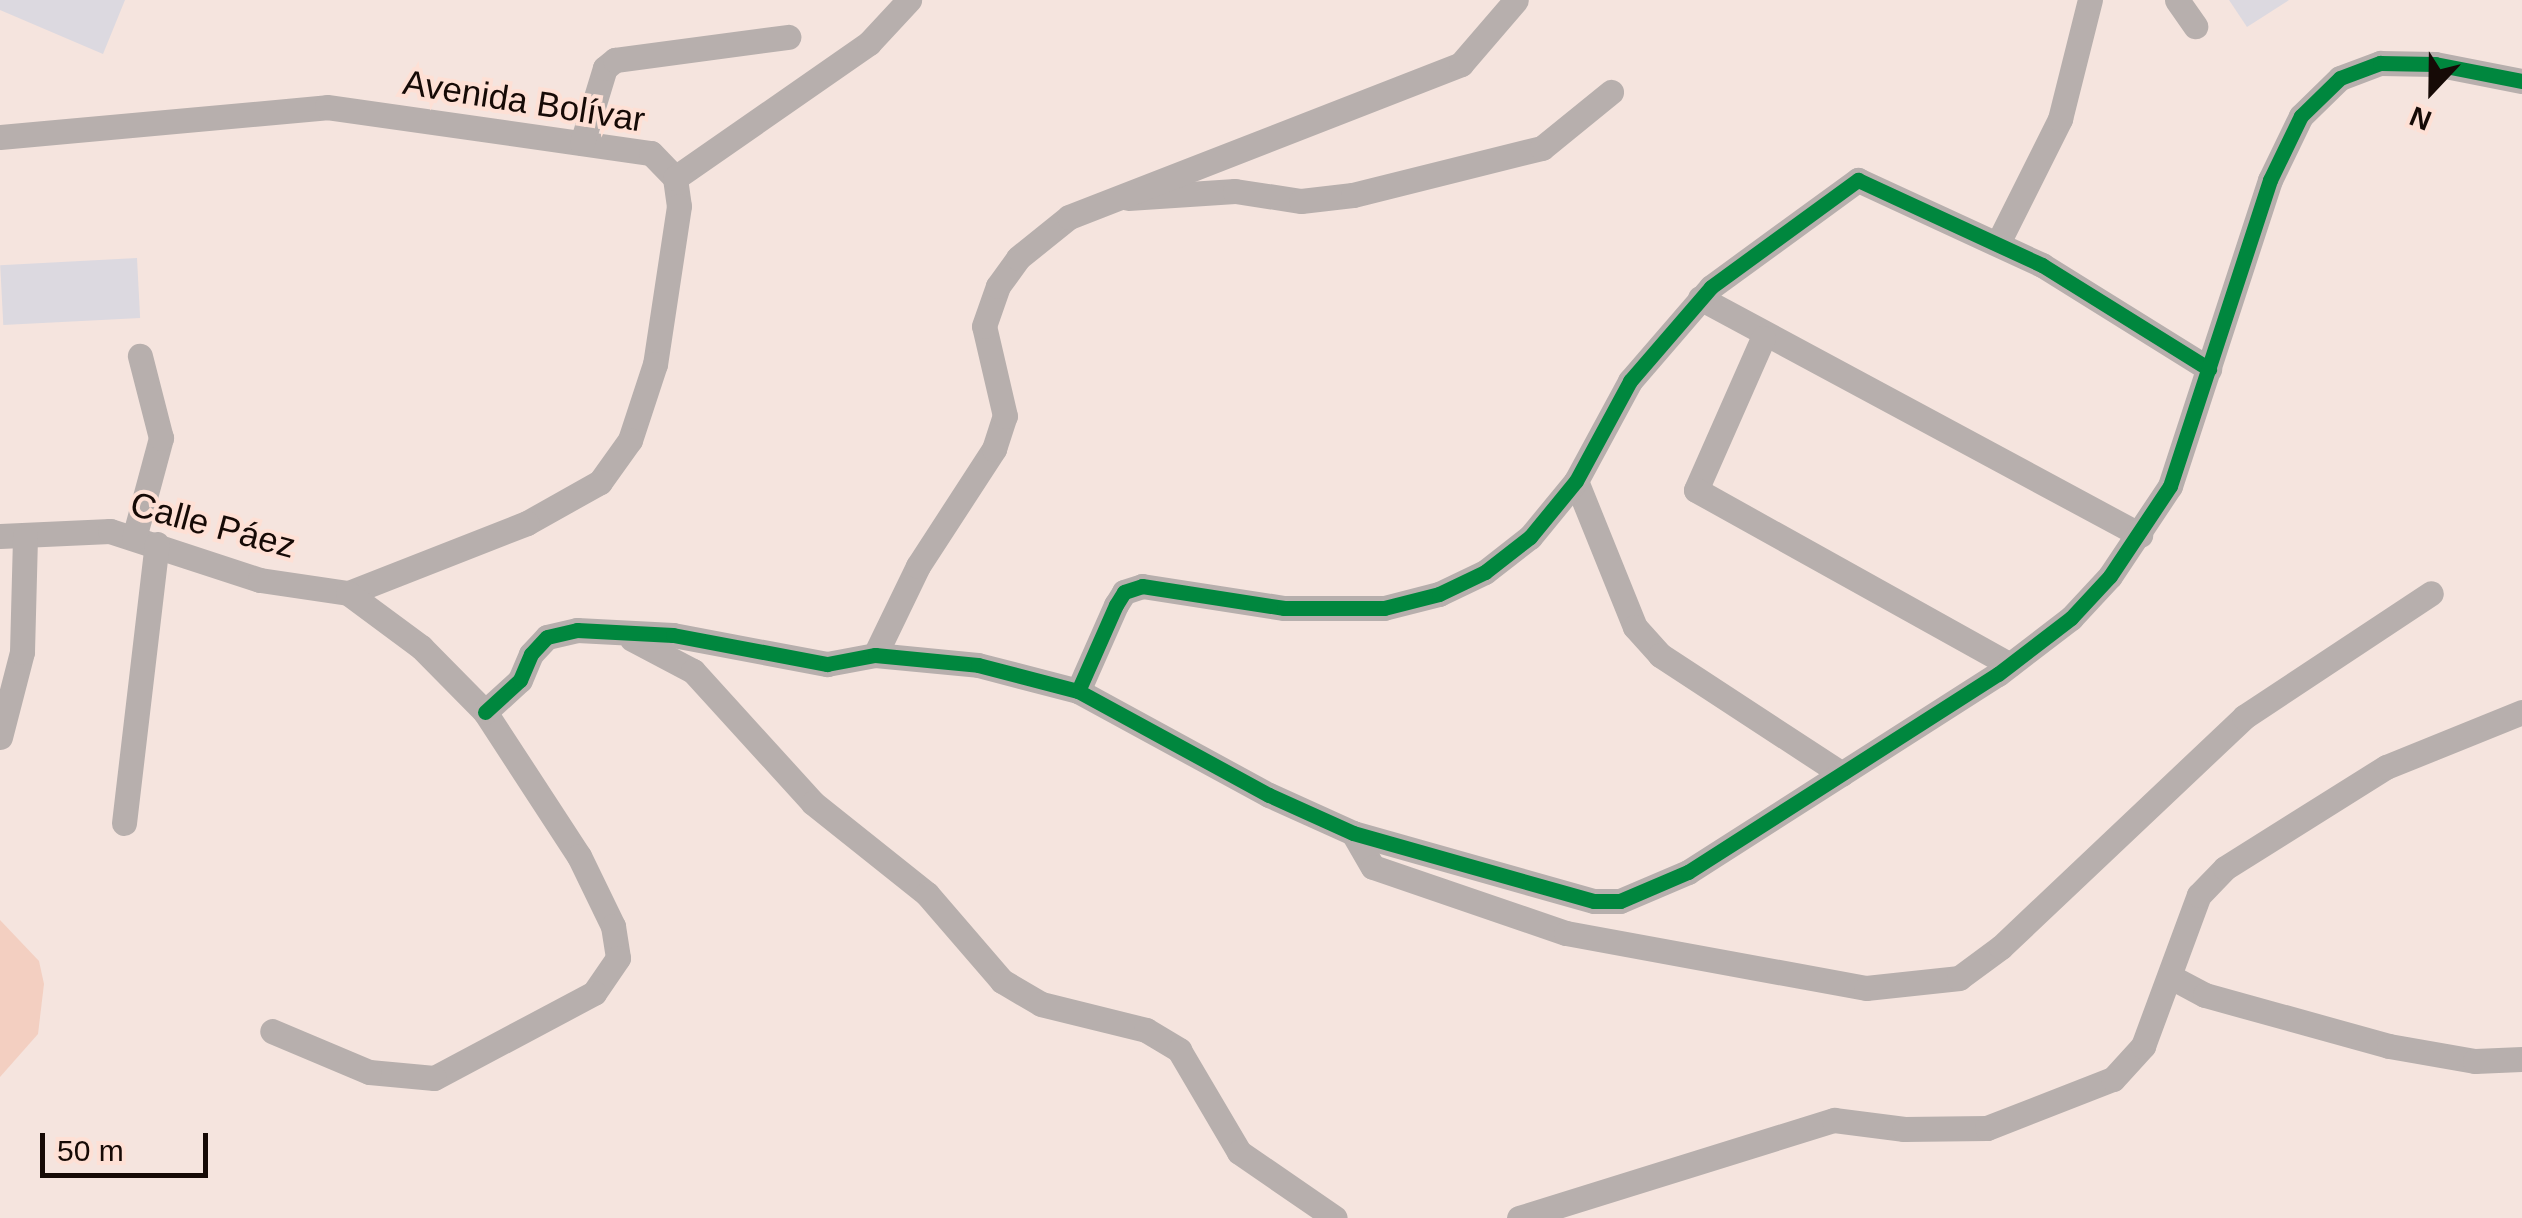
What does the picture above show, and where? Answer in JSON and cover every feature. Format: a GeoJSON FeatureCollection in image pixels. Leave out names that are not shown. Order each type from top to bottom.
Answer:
{"type":"FeatureCollection","features":[{"type":"Feature","properties":{"kind":"street"},"geometry":{"type":"LineString","coordinates":[[675,178],[870,43],[909,0]]}},
{"type":"Feature","properties":{"kind":"street"},"geometry":{"type":"LineString","coordinates":[[875,655],[918,566],[1000,433],[1005,416],[984,326],[998,286],[1018,258],[1068,217],[1462,64],[1516,0]]}},
{"type":"Feature","properties":{"kind":"street"},"geometry":{"type":"LineString","coordinates":[[1998,243],[2060,120],[2090,0]]}},
{"type":"Feature","properties":{"kind":"street"},"geometry":{"type":"LineString","coordinates":[[2177,0],[2195,26]]}},
{"type":"Feature","properties":{"kind":"street"},"geometry":{"type":"LineString","coordinates":[[582,142],[605,68],[614,60],[788,37]]}},
{"type":"Feature","properties":{"kind":"street"},"geometry":{"type":"LineString","coordinates":[[485,712],[520,680],[531,654],[548,637],[577,630],[673,635],[827,664],[875,655],[978,665],[1078,690],[1269,796],[1353,833],[1594,901],[1620,901],[1688,872],[2010,665],[2072,618],[2140,536],[2170,486],[2270,180],[2301,116],[2340,78],[2398,63],[2522,81]]}},
{"type":"Feature","properties":{"kind":"street"},"geometry":{"type":"LineString","coordinates":[[1110,199],[1235,191],[1301,201],[1353,195],[1542,148],[1611,92]]}},
{"type":"Feature","properties":{"kind":"street","name":"Avenida Bolívar"},"geometry":{"type":"LineString","coordinates":[[0,137],[327,107],[651,154],[675,178],[679,206],[655,364],[630,440],[600,482],[527,523],[348,593]]}},
{"type":"Feature","properties":{"kind":"street"},"geometry":{"type":"LineString","coordinates":[[1078,690],[1124,592],[1142,586],[1284,608],[1384,608],[1438,594],[1485,572],[1530,537],[1576,481],[1630,380],[1700,298],[1809,210],[1858,180],[1998,243],[2208,369]]}},
{"type":"Feature","properties":{"kind":"street"},"geometry":{"type":"LineString","coordinates":[[1700,298],[1762,338],[2140,536]]}},
{"type":"Feature","properties":{"kind":"street"},"geometry":{"type":"LineString","coordinates":[[1762,338],[1696,490],[2010,665]]}},
{"type":"Feature","properties":{"kind":"street"},"geometry":{"type":"LineString","coordinates":[[124,823],[146,541],[161,438],[140,356]]}},
{"type":"Feature","properties":{"kind":"street"},"geometry":{"type":"LineString","coordinates":[[1576,481],[1635,627],[1660,655],[1842,774]]}},
{"type":"Feature","properties":{"kind":"street","name":"Calle Páez"},"geometry":{"type":"LineString","coordinates":[[12,536],[110,531],[260,580],[348,593]]}},
{"type":"Feature","properties":{"kind":"street"},"geometry":{"type":"LineString","coordinates":[[0,737],[22,652],[12,536]]}},
{"type":"Feature","properties":{"kind":"street"},"geometry":{"type":"LineString","coordinates":[[272,1031],[370,1072],[434,1078],[556,1018],[594,993],[618,958],[613,926],[579,856],[485,712],[421,648],[348,593]]}},
{"type":"Feature","properties":{"kind":"street"},"geometry":{"type":"LineString","coordinates":[[1353,833],[1374,868],[1566,933],[1866,988],[1959,978],[2001,947],[2244,716],[2431,594]]}},
{"type":"Feature","properties":{"kind":"street"},"geometry":{"type":"LineString","coordinates":[[623,635],[693,671],[814,803],[927,894],[1002,981],[1041,1004],[1146,1030],[1179,1050],[1239,1152],[1335,1218]]}},
{"type":"Feature","properties":{"kind":"street"},"geometry":{"type":"LineString","coordinates":[[1523,1217],[1834,1120],[1904,1129],[1987,1128],[2114,1079],[2143,1046],[2199,895],[2225,868],[2386,767],[2522,712]]}},
{"type":"Feature","properties":{"kind":"street"},"geometry":{"type":"LineString","coordinates":[[2170,977],[2205,994],[2389,1046],[2476,1062],[2522,1059]]}},
{"type":"Feature","properties":{"kind":"shaded area"},"geometry":{"type":"Polygon","coordinates":[[[0,920],[39,961],[44,984],[38,1034],[0,1077],[0,920]]]}},
{"type":"Feature","properties":{"kind":"building"},"geometry":{"type":"Polygon","coordinates":[[[0,0],[125,0],[103,54],[0,10],[0,0]]]}},
{"type":"Feature","properties":{"kind":"building"},"geometry":{"type":"Polygon","coordinates":[[[2229,0],[2289,0],[2247,27],[2229,0]]]}},
{"type":"Feature","properties":{"kind":"building"},"geometry":{"type":"Polygon","coordinates":[[[137,258],[140,318],[3,325],[0,265],[137,258]]]}},
{"type":"Feature","properties":{"kind":"cycle path"},"geometry":{"type":"LineString","coordinates":[[485,712],[520,680],[531,654],[547,637],[577,630],[673,635],[827,664],[875,655],[978,665],[1078,691],[1269,795],[1353,833],[1594,901],[1620,901],[1688,872],[1998,674],[2071,618],[2110,576],[2170,486],[2270,180],[2301,116],[2340,78],[2380,63],[2435,64],[2522,81]]}},
{"type":"Feature","properties":{"kind":"cycle path"},"geometry":{"type":"LineString","coordinates":[[1078,691],[1116,605],[1124,592],[1142,586],[1284,608],[1384,608],[1439,594],[1485,572],[1530,537],[1576,481],[1630,381],[1711,287],[1858,180],[2042,265],[2209,369]]}}]}
